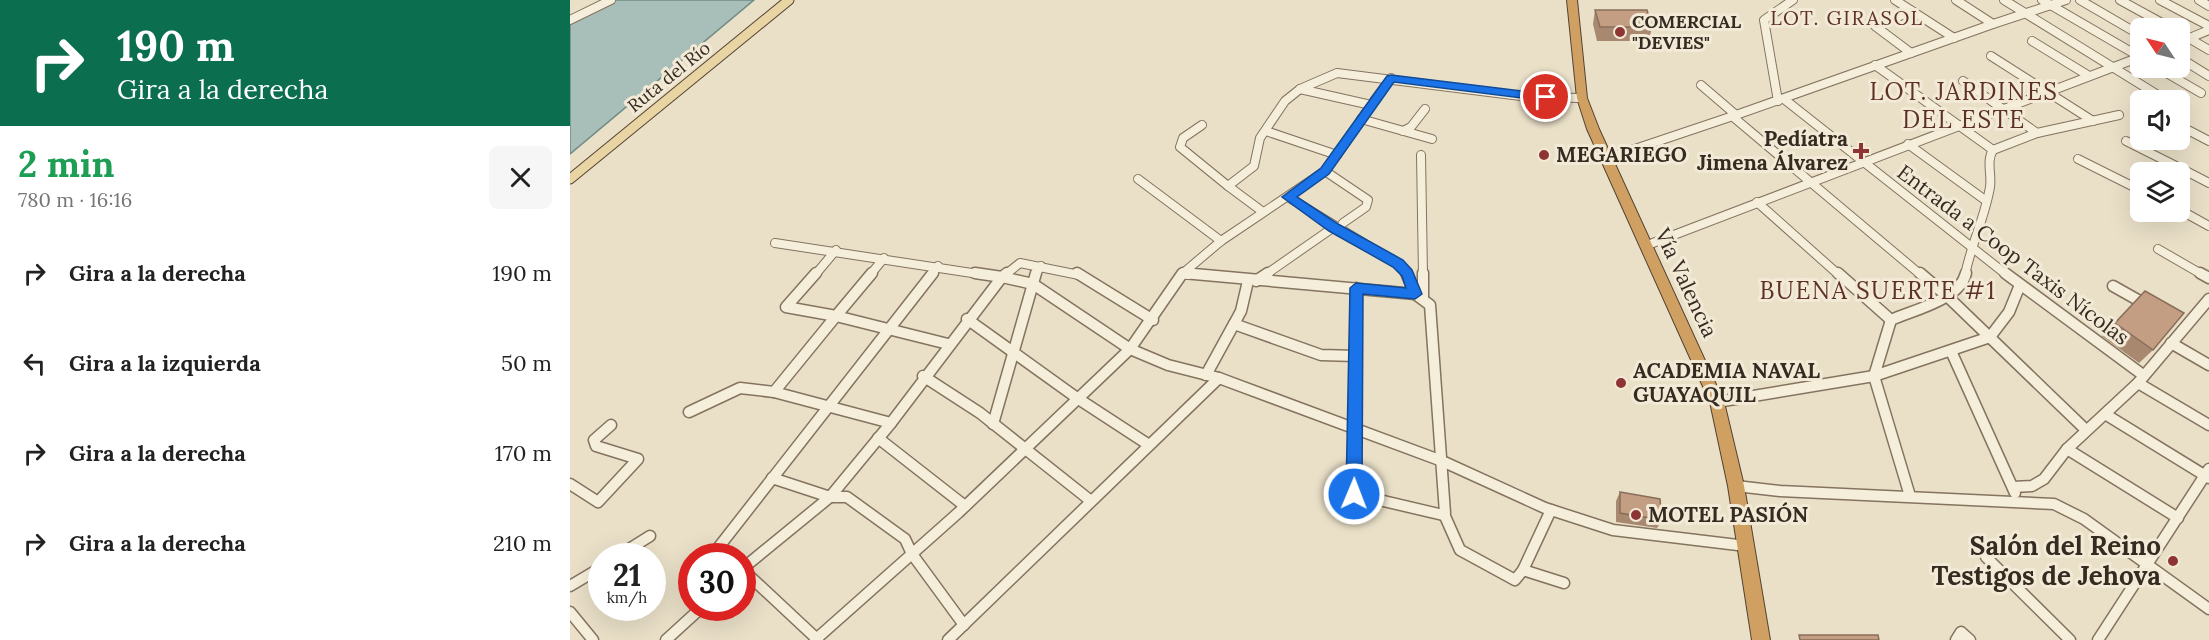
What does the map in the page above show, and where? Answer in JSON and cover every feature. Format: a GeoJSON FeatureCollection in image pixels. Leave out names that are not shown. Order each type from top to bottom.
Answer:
{"type":"FeatureCollection","features":[{"type":"Feature","properties":{"kind":"highway","name":"Vía Valencia"},"geometry":{"type":"LineString","coordinates":[[1572,0],[1582,98],[1605,159],[1717,402],[1736,486],[1761,640]]}},
{"type":"Feature","properties":{"kind":"main road","name":"Ruta del Río"},"geometry":{"type":"LineString","coordinates":[[570,179],[789,0]]}},
{"type":"Feature","properties":{"kind":"street"},"geometry":{"type":"LineString","coordinates":[[570,20],[611,0]]}},
{"type":"Feature","properties":{"kind":"street"},"geometry":{"type":"LineString","coordinates":[[1781,100],[1764,20],[1765,17],[1793,0]]}},
{"type":"Feature","properties":{"kind":"street"},"geometry":{"type":"LineString","coordinates":[[1895,0],[1954,38]]}},
{"type":"Feature","properties":{"kind":"street"},"geometry":{"type":"LineString","coordinates":[[1956,0],[1993,24]]}},
{"type":"Feature","properties":{"kind":"street"},"geometry":{"type":"LineString","coordinates":[[2004,0],[2150,90]]}},
{"type":"Feature","properties":{"kind":"street"},"geometry":{"type":"LineString","coordinates":[[2042,0],[2130,51]]}},
{"type":"Feature","properties":{"kind":"street"},"geometry":{"type":"LineString","coordinates":[[1605,159],[2066,0]]}},
{"type":"Feature","properties":{"kind":"street"},"geometry":{"type":"LineString","coordinates":[[2080,0],[2130,29]]}},
{"type":"Feature","properties":{"kind":"street"},"geometry":{"type":"LineString","coordinates":[[2120,0],[2153,18]]}},
{"type":"Feature","properties":{"kind":"street"},"geometry":{"type":"LineString","coordinates":[[2160,0],[2209,28]]}},
{"type":"Feature","properties":{"kind":"street"},"geometry":{"type":"LineString","coordinates":[[2199,0],[2209,6]]}},
{"type":"Feature","properties":{"kind":"street"},"geometry":{"type":"LineString","coordinates":[[1911,53],[1875,26],[1912,11]]}},
{"type":"Feature","properties":{"kind":"street"},"geometry":{"type":"LineString","coordinates":[[2190,37],[2209,28]]}},
{"type":"Feature","properties":{"kind":"street"},"geometry":{"type":"LineString","coordinates":[[2190,39],[2209,50]]}},
{"type":"Feature","properties":{"kind":"street"},"geometry":{"type":"LineString","coordinates":[[2032,40],[2089,76]]}},
{"type":"Feature","properties":{"kind":"street"},"geometry":{"type":"LineString","coordinates":[[1991,56],[2092,122]]}},
{"type":"Feature","properties":{"kind":"street"},"geometry":{"type":"LineString","coordinates":[[1645,246],[2130,61]]}},
{"type":"Feature","properties":{"kind":"street"},"geometry":{"type":"LineString","coordinates":[[2190,64],[2209,76]]}},
{"type":"Feature","properties":{"kind":"street"},"geometry":{"type":"LineString","coordinates":[[1875,65],[1993,150]]}},
{"type":"Feature","properties":{"kind":"street"},"geometry":{"type":"LineString","coordinates":[[1228,186],[1254,166],[1260,138],[1282,105],[1300,89],[1342,72],[1528,97],[1582,98]]}},
{"type":"Feature","properties":{"kind":"street"},"geometry":{"type":"LineString","coordinates":[[756,582],[817,640],[965,506],[1130,349],[1153,320],[1182,274],[1221,241],[1325,171],[1391,78]]}},
{"type":"Feature","properties":{"kind":"street"},"geometry":{"type":"LineString","coordinates":[[2175,78],[2201,93]]}},
{"type":"Feature","properties":{"kind":"street"},"geometry":{"type":"LineString","coordinates":[[1964,81],[2037,133]]}},
{"type":"Feature","properties":{"kind":"street"},"geometry":{"type":"LineString","coordinates":[[1701,85],[1810,182],[1947,296],[2086,430]]}},
{"type":"Feature","properties":{"kind":"street"},"geometry":{"type":"LineString","coordinates":[[1300,89],[1371,105]]}},
{"type":"Feature","properties":{"kind":"street","name":"Entrada a Coop Taxis Nícolas"},"geometry":{"type":"LineString","coordinates":[[1781,100],[2141,379],[2209,425]]}},
{"type":"Feature","properties":{"kind":"street"},"geometry":{"type":"LineString","coordinates":[[1402,131],[1411,127],[1425,109]]}},
{"type":"Feature","properties":{"kind":"street"},"geometry":{"type":"LineString","coordinates":[[1910,496],[1874,376],[1891,320],[1947,296],[1964,282],[1971,247],[1990,187],[1989,160],[1993,150],[2037,133],[2119,115]]}},
{"type":"Feature","properties":{"kind":"street"},"geometry":{"type":"LineString","coordinates":[[1361,119],[1432,139]]}},
{"type":"Feature","properties":{"kind":"street"},"geometry":{"type":"LineString","coordinates":[[1202,126],[1183,138],[1180,147],[1263,212]]}},
{"type":"Feature","properties":{"kind":"street"},"geometry":{"type":"LineString","coordinates":[[1266,131],[1337,155]]}},
{"type":"Feature","properties":{"kind":"street"},"geometry":{"type":"LineString","coordinates":[[2190,131],[2209,141]]}},
{"type":"Feature","properties":{"kind":"street"},"geometry":{"type":"LineString","coordinates":[[2126,141],[2164,162]]}},
{"type":"Feature","properties":{"kind":"street"},"geometry":{"type":"LineString","coordinates":[[1908,144],[1985,200]]}},
{"type":"Feature","properties":{"kind":"street"},"geometry":{"type":"LineString","coordinates":[[1419,296],[1423,280],[1421,155]]}},
{"type":"Feature","properties":{"kind":"street"},"geometry":{"type":"LineString","coordinates":[[2078,159],[2130,185]]}},
{"type":"Feature","properties":{"kind":"street"},"geometry":{"type":"LineString","coordinates":[[1325,171],[1368,200],[1366,207],[1343,223]]}},
{"type":"Feature","properties":{"kind":"street"},"geometry":{"type":"LineString","coordinates":[[2190,175],[2209,183]]}},
{"type":"Feature","properties":{"kind":"street"},"geometry":{"type":"LineString","coordinates":[[1138,179],[1221,241]]}},
{"type":"Feature","properties":{"kind":"street"},"geometry":{"type":"LineString","coordinates":[[1288,197],[1423,280]]}},
{"type":"Feature","properties":{"kind":"street"},"geometry":{"type":"LineString","coordinates":[[1757,202],[1891,320]]}},
{"type":"Feature","properties":{"kind":"street"},"geometry":{"type":"LineString","coordinates":[[2190,216],[2209,226]]}},
{"type":"Feature","properties":{"kind":"street"},"geometry":{"type":"LineString","coordinates":[[1206,375],[1241,311],[1252,281],[1334,227]]}},
{"type":"Feature","properties":{"kind":"street"},"geometry":{"type":"LineString","coordinates":[[775,243],[938,266],[1033,284],[1130,349],[1168,365],[1219,378],[1356,431],[1442,461],[1551,510],[1613,530],[1746,546]]}},
{"type":"Feature","properties":{"kind":"street"},"geometry":{"type":"LineString","coordinates":[[2158,249],[2209,278]]}},
{"type":"Feature","properties":{"kind":"street"},"geometry":{"type":"LineString","coordinates":[[836,250],[786,305],[948,344]]}},
{"type":"Feature","properties":{"kind":"street"},"geometry":{"type":"LineString","coordinates":[[774,392],[884,258]]}},
{"type":"Feature","properties":{"kind":"street"},"geometry":{"type":"LineString","coordinates":[[756,558],[830,497],[891,423],[967,319],[1002,277],[1020,263],[1075,272],[1153,320]]}},
{"type":"Feature","properties":{"kind":"street"},"geometry":{"type":"LineString","coordinates":[[1398,264],[1407,274],[1419,296],[1430,305],[1444,514],[1460,550],[1515,580],[1523,570],[1551,510]]}},
{"type":"Feature","properties":{"kind":"street"},"geometry":{"type":"LineString","coordinates":[[722,543],[891,330],[938,266]]}},
{"type":"Feature","properties":{"kind":"street"},"geometry":{"type":"LineString","coordinates":[[993,424],[1015,353],[1035,275],[1041,266]]}},
{"type":"Feature","properties":{"kind":"street"},"geometry":{"type":"LineString","coordinates":[[1182,274],[1356,288],[1419,296]]}},
{"type":"Feature","properties":{"kind":"street"},"geometry":{"type":"LineString","coordinates":[[1717,402],[1874,376],[1990,337],[2009,312],[2020,285]]}},
{"type":"Feature","properties":{"kind":"street"},"geometry":{"type":"LineString","coordinates":[[2113,286],[2153,309]]}},
{"type":"Feature","properties":{"kind":"street"},"geometry":{"type":"LineString","coordinates":[[1356,288],[1355,495],[1444,514]]}},
{"type":"Feature","properties":{"kind":"street"},"geometry":{"type":"LineString","coordinates":[[2013,487],[2039,484],[2067,449],[2141,379],[2184,326],[2207,304]]}},
{"type":"Feature","properties":{"kind":"street"},"geometry":{"type":"LineString","coordinates":[[967,319],[1077,398],[1149,445]]}},
{"type":"Feature","properties":{"kind":"street"},"geometry":{"type":"LineString","coordinates":[[2174,321],[2184,326]]}},
{"type":"Feature","properties":{"kind":"street"},"geometry":{"type":"LineString","coordinates":[[1234,324],[1321,355],[1356,356]]}},
{"type":"Feature","properties":{"kind":"street"},"geometry":{"type":"LineString","coordinates":[[2171,343],[2209,365]]}},
{"type":"Feature","properties":{"kind":"street"},"geometry":{"type":"LineString","coordinates":[[1951,351],[2018,500]]}},
{"type":"Feature","properties":{"kind":"street"},"geometry":{"type":"LineString","coordinates":[[924,376],[993,424],[1091,501]]}},
{"type":"Feature","properties":{"kind":"street"},"geometry":{"type":"LineString","coordinates":[[951,639],[1219,378]]}},
{"type":"Feature","properties":{"kind":"street"},"geometry":{"type":"LineString","coordinates":[[689,412],[740,388],[774,392],[891,423]]}},
{"type":"Feature","properties":{"kind":"street"},"geometry":{"type":"LineString","coordinates":[[2098,640],[2208,474],[2105,414]]}},
{"type":"Feature","properties":{"kind":"street"},"geometry":{"type":"LineString","coordinates":[[570,484],[598,502],[638,459],[596,446],[594,440],[611,425]]}},
{"type":"Feature","properties":{"kind":"street"},"geometry":{"type":"LineString","coordinates":[[879,438],[965,506]]}},
{"type":"Feature","properties":{"kind":"street"},"geometry":{"type":"LineString","coordinates":[[2067,449],[2178,518]]}},
{"type":"Feature","properties":{"kind":"street"},"geometry":{"type":"LineString","coordinates":[[772,478],[830,497],[842,495],[853,500],[904,539],[912,554],[964,625]]}},
{"type":"Feature","properties":{"kind":"street"},"geometry":{"type":"LineString","coordinates":[[1736,486],[1780,491],[2018,500],[2063,507],[2149,564],[2209,609]]}},
{"type":"Feature","properties":{"kind":"street"},"geometry":{"type":"LineString","coordinates":[[639,543],[650,536]]}},
{"type":"Feature","properties":{"kind":"street"},"geometry":{"type":"LineString","coordinates":[[1986,557],[2070,640]]}},
{"type":"Feature","properties":{"kind":"street"},"geometry":{"type":"LineString","coordinates":[[1523,570],[1564,583]]}},
{"type":"Feature","properties":{"kind":"street"},"geometry":{"type":"LineString","coordinates":[[570,586],[588,575]]}},
{"type":"Feature","properties":{"kind":"street"},"geometry":{"type":"LineString","coordinates":[[570,612],[588,638]]}},
{"type":"Feature","properties":{"kind":"street"},"geometry":{"type":"LineString","coordinates":[[666,640],[687,621]]}},
{"type":"Feature","properties":{"kind":"water"},"geometry":{"type":"Polygon","coordinates":[[[615,0],[754,0],[570,154],[570,22],[615,0]]]}},
{"type":"Feature","properties":{"kind":"building"},"geometry":{"type":"Polygon","coordinates":[[[1595,10],[1647,10],[1652,27],[1600,27],[1595,10]]]}},
{"type":"Feature","properties":{"kind":"building"},"geometry":{"type":"Polygon","coordinates":[[[2145,291],[2184,313],[2153,350],[2115,323],[2145,291]]]}},
{"type":"Feature","properties":{"kind":"building"},"geometry":{"type":"Polygon","coordinates":[[[1620,492],[1660,499],[1662,520],[1620,513],[1620,492]]]}},
{"type":"Feature","properties":{"kind":"building"},"geometry":{"type":"Polygon","coordinates":[[[1799,635],[1878,635],[1879,640],[1800,640],[1799,635]]]}},
{"type":"Feature","properties":{"kind":"place","name":"COMERCIAL \"DEVIES\""},"geometry":{"type":"Point","coordinates":[1620,32]}},
{"type":"Feature","properties":{"kind":"place","name":"Pedíatra Jimena Álvarez"},"geometry":{"type":"Point","coordinates":[1861,151]}},
{"type":"Feature","properties":{"kind":"place","name":"MEGARIEGO"},"geometry":{"type":"Point","coordinates":[1544,155]}},
{"type":"Feature","properties":{"kind":"place","name":"ACADEMIA NAVAL GUAYAQUIL"},"geometry":{"type":"Point","coordinates":[1621,383]}},
{"type":"Feature","properties":{"kind":"place","name":"MOTEL PASIÓN"},"geometry":{"type":"Point","coordinates":[1636,515]}},
{"type":"Feature","properties":{"kind":"place","name":"Salón del Reino Testigos de Jehova"},"geometry":{"type":"Point","coordinates":[2173,561]}},
{"type":"Feature","properties":{"kind":"district","name":"LOT. GIRASOL"},"geometry":{"type":"Point","coordinates":[1847,18]}},
{"type":"Feature","properties":{"kind":"district","name":"LOT. JARDINES DEL ESTE"},"geometry":{"type":"Point","coordinates":[1964,106]}},
{"type":"Feature","properties":{"kind":"district","name":"BUENA SUERTE #1"},"geometry":{"type":"Point","coordinates":[1878,291]}},
{"type":"Feature","properties":{"kind":"route"},"geometry":{"type":"LineString","coordinates":[[1354,494],[1356,288],[1415,294],[1407,274],[1398,264],[1288,197],[1325,171],[1391,78],[1528,97],[1546,97]]}}]}
